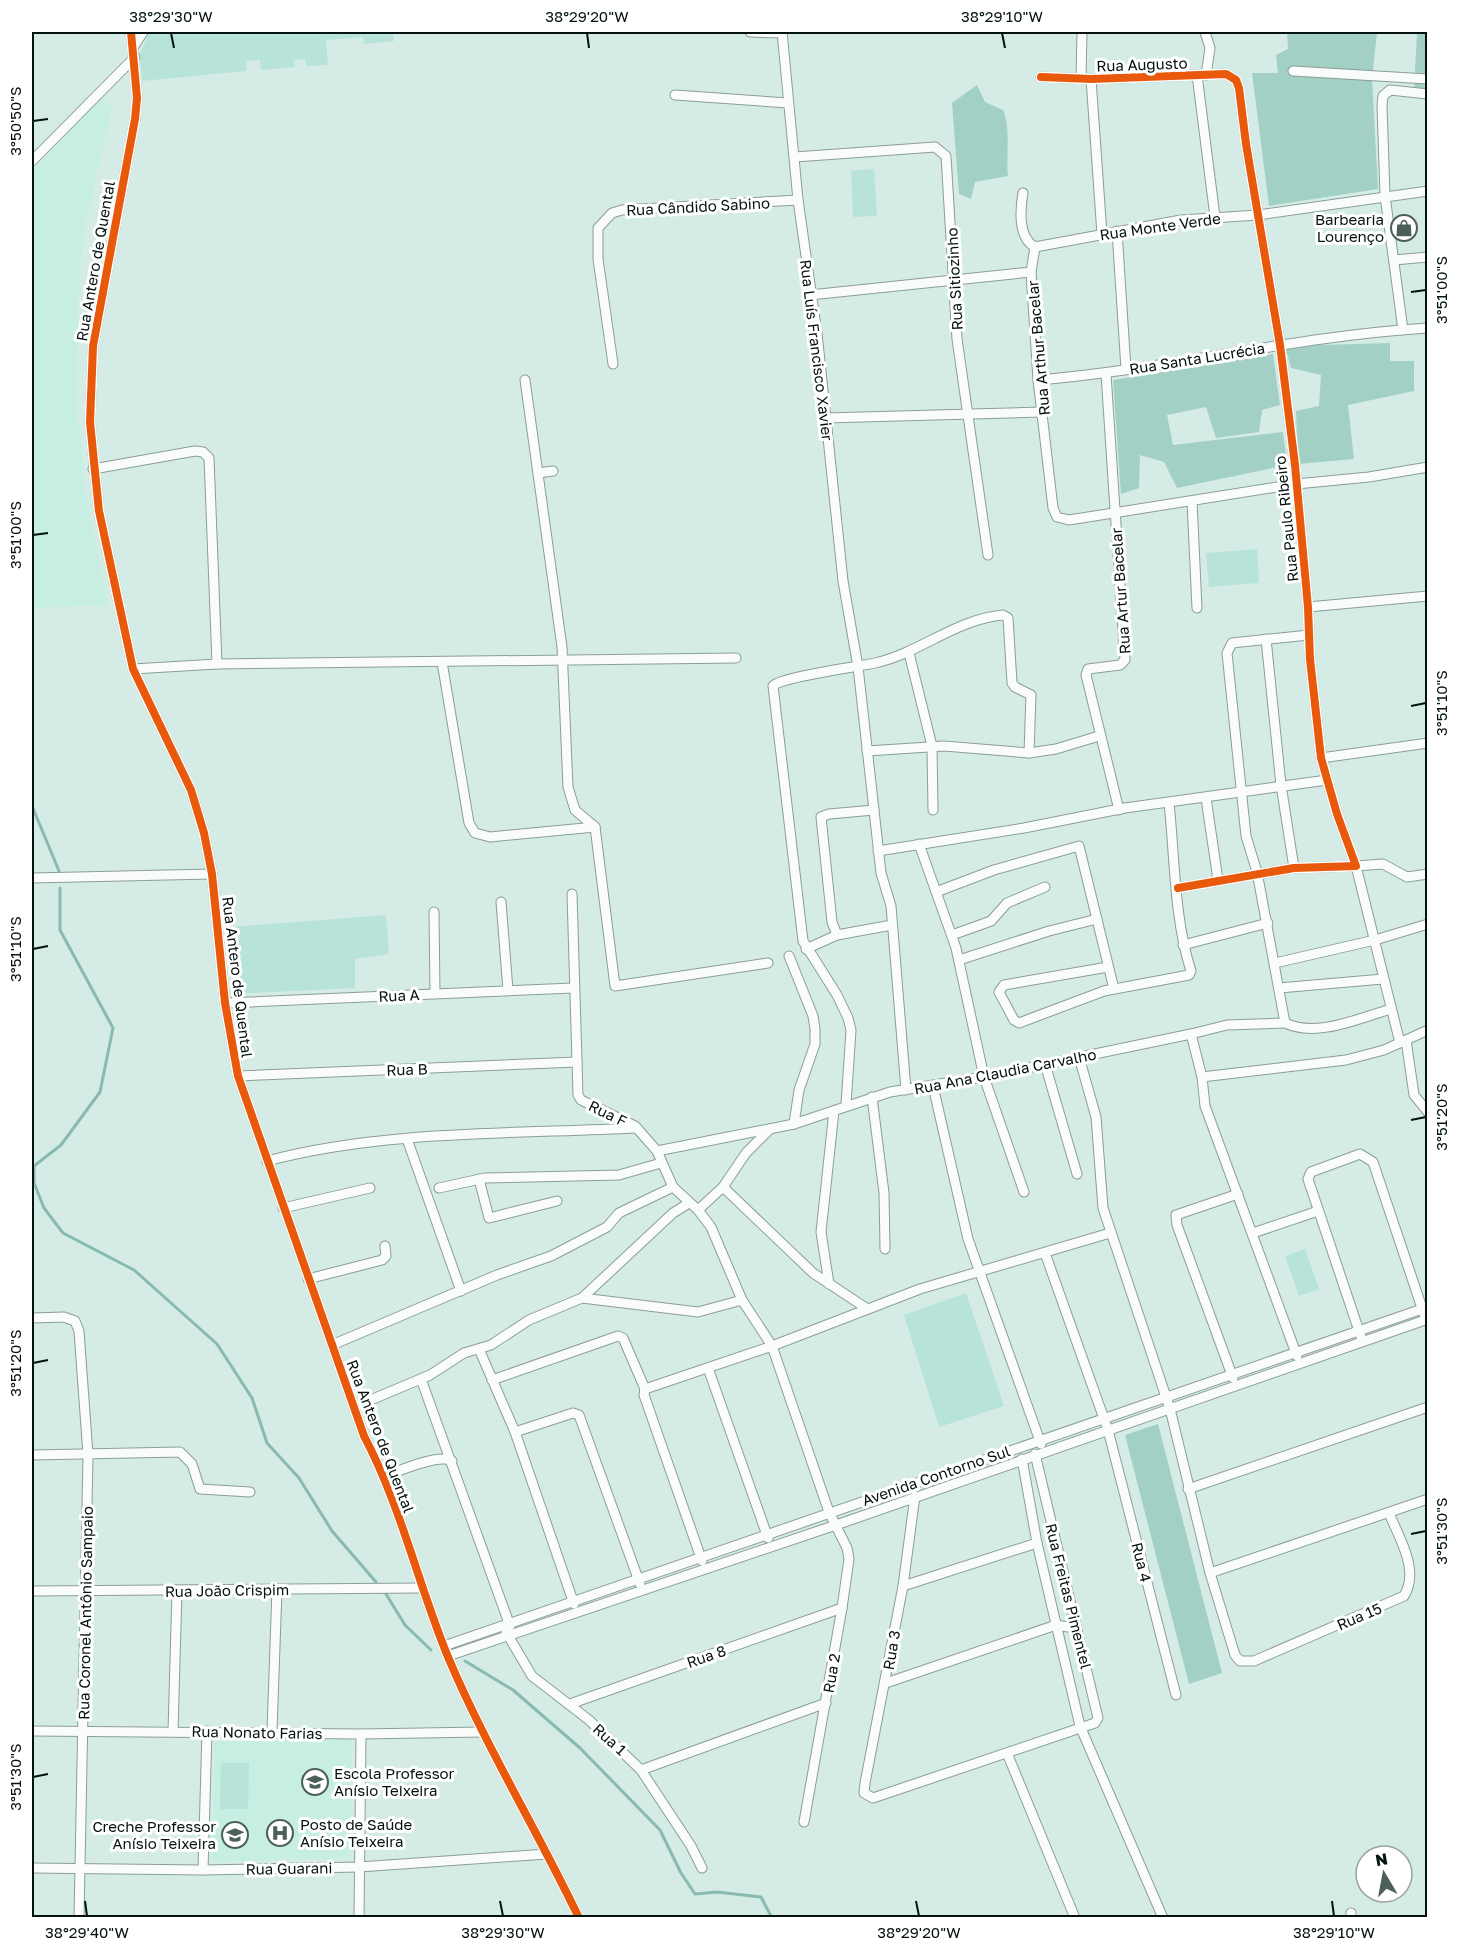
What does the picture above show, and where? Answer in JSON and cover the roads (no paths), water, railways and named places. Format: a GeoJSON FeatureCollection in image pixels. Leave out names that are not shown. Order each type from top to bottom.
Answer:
{"type":"FeatureCollection","features":[{"type":"Feature","properties":{"kind":"street","name":"Rua Antero de Quental"},"geometry":{"type":"LineString","coordinates":[[131,32],[137,99],[135,119],[93,346],[90,422],[93,468],[105,548],[133,669],[191,790],[204,833],[212,874],[225,1003],[238,1076],[364,1436],[384,1476],[448,1656],[482,1732],[579,1917]]}},
{"type":"Feature","properties":{"kind":"street"},"geometry":{"type":"LineString","coordinates":[[134,46],[143,32]]}},
{"type":"Feature","properties":{"kind":"street"},"geometry":{"type":"LineString","coordinates":[[750,32],[782,32]]}},
{"type":"Feature","properties":{"kind":"street","name":"Rua Luís Francisco Xavier"},"geometry":{"type":"LineString","coordinates":[[782,32],[798,200],[826,418],[843,581],[858,667],[879,851],[892,925],[906,1090]]}},
{"type":"Feature","properties":{"kind":"street"},"geometry":{"type":"LineString","coordinates":[[1081,78],[1082,32]]}},
{"type":"Feature","properties":{"kind":"street"},"geometry":{"type":"LineString","coordinates":[[1205,32],[1210,48],[1201,75],[1215,217]]}},
{"type":"Feature","properties":{"kind":"street"},"geometry":{"type":"LineString","coordinates":[[32,161],[135,57]]}},
{"type":"Feature","properties":{"kind":"street"},"geometry":{"type":"LineString","coordinates":[[1293,71],[1428,79]]}},
{"type":"Feature","properties":{"kind":"street","name":"Rua Augusto"},"geometry":{"type":"LineString","coordinates":[[1041,77],[1058,76],[1091,80],[1227,74]]}},
{"type":"Feature","properties":{"kind":"street","name":"Rua Paulo Ribeiro"},"geometry":{"type":"LineString","coordinates":[[1227,74],[1236,80],[1239,88],[1280,345],[1296,484],[1321,758],[1356,866],[1390,1009],[1403,1041],[1414,1095],[1428,1112]]}},
{"type":"Feature","properties":{"kind":"street"},"geometry":{"type":"LineString","coordinates":[[1406,90],[1407,78]]}},
{"type":"Feature","properties":{"kind":"street"},"geometry":{"type":"LineString","coordinates":[[1091,80],[1102,234]]}},
{"type":"Feature","properties":{"kind":"street"},"geometry":{"type":"LineString","coordinates":[[1403,330],[1385,196],[1382,99],[1390,90],[1428,94]]}},
{"type":"Feature","properties":{"kind":"street"},"geometry":{"type":"LineString","coordinates":[[675,95],[788,103]]}},
{"type":"Feature","properties":{"kind":"street","name":"Rua Sitiozinho"},"geometry":{"type":"LineString","coordinates":[[795,157],[935,147],[942,151],[948,162],[957,339],[988,555]]}},
{"type":"Feature","properties":{"kind":"street","name":"Rua Monte Verde"},"geometry":{"type":"LineString","coordinates":[[1035,247],[1117,231],[1215,217],[1258,215],[1428,190]]}},
{"type":"Feature","properties":{"kind":"street"},"geometry":{"type":"LineString","coordinates":[[1023,193],[1023,228],[1026,239],[1035,247]]}},
{"type":"Feature","properties":{"kind":"street","name":"Rua Cândido Sabino"},"geometry":{"type":"LineString","coordinates":[[613,364],[598,259],[598,228],[612,213],[622,210],[798,200]]}},
{"type":"Feature","properties":{"kind":"street"},"geometry":{"type":"LineString","coordinates":[[1117,231],[1126,369]]}},
{"type":"Feature","properties":{"kind":"street","name":"Rua Arthur Bacelar"},"geometry":{"type":"LineString","coordinates":[[1035,247],[1032,272],[1038,380],[1053,508],[1057,517],[1062,519],[1115,512]]}},
{"type":"Feature","properties":{"kind":"street"},"geometry":{"type":"LineString","coordinates":[[1394,260],[1428,257]]}},
{"type":"Feature","properties":{"kind":"street"},"geometry":{"type":"LineString","coordinates":[[810,295],[1032,272]]}},
{"type":"Feature","properties":{"kind":"street","name":"Rua Santa Lucrécia"},"geometry":{"type":"LineString","coordinates":[[1038,380],[1106,374],[1280,345],[1428,328]]}},
{"type":"Feature","properties":{"kind":"street","name":"Rua Artur Bacelar"},"geometry":{"type":"LineString","coordinates":[[1106,374],[1125,660],[1120,665],[1094,668],[1086,672],[1099,736],[1119,810]]}},
{"type":"Feature","properties":{"kind":"street"},"geometry":{"type":"LineString","coordinates":[[525,381],[562,660],[569,795],[575,810],[595,827],[615,986],[768,963]]}},
{"type":"Feature","properties":{"kind":"street"},"geometry":{"type":"LineString","coordinates":[[826,418],[1042,411]]}},
{"type":"Feature","properties":{"kind":"street"},"geometry":{"type":"LineString","coordinates":[[93,468],[195,451],[203,452],[209,458],[217,664]]}},
{"type":"Feature","properties":{"kind":"street"},"geometry":{"type":"LineString","coordinates":[[1115,512],[1296,484],[1369,477],[1428,467]]}},
{"type":"Feature","properties":{"kind":"street"},"geometry":{"type":"LineString","coordinates":[[538,473],[553,471]]}},
{"type":"Feature","properties":{"kind":"street"},"geometry":{"type":"LineString","coordinates":[[1192,501],[1197,608]]}},
{"type":"Feature","properties":{"kind":"street"},"geometry":{"type":"LineString","coordinates":[[1308,607],[1428,596]]}},
{"type":"Feature","properties":{"kind":"street"},"geometry":{"type":"LineString","coordinates":[[846,1105],[850,1030],[848,1018],[837,995],[806,949],[798,910],[772,686],[783,681],[858,667],[909,653],[967,623],[984,617],[1007,617],[1012,683],[1015,687],[1029,692],[1032,697],[1029,753]]}},
{"type":"Feature","properties":{"kind":"street"},"geometry":{"type":"LineString","coordinates":[[1286,1023],[1268,923],[1257,872],[1246,836],[1228,648],[1232,643],[1309,635]]}},
{"type":"Feature","properties":{"kind":"street"},"geometry":{"type":"LineString","coordinates":[[1266,639],[1282,788],[1294,868]]}},
{"type":"Feature","properties":{"kind":"street"},"geometry":{"type":"LineString","coordinates":[[909,653],[932,746],[933,810]]}},
{"type":"Feature","properties":{"kind":"street"},"geometry":{"type":"LineString","coordinates":[[133,669],[217,664],[736,658]]}},
{"type":"Feature","properties":{"kind":"street"},"geometry":{"type":"LineString","coordinates":[[442,662],[469,823],[476,833],[490,837],[595,827]]}},
{"type":"Feature","properties":{"kind":"street"},"geometry":{"type":"LineString","coordinates":[[867,751],[932,746],[1029,753],[1056,749],[1099,736]]}},
{"type":"Feature","properties":{"kind":"street"},"geometry":{"type":"LineString","coordinates":[[1321,758],[1428,743]]}},
{"type":"Feature","properties":{"kind":"street"},"geometry":{"type":"LineString","coordinates":[[879,851],[1119,810],[1327,780]]}},
{"type":"Feature","properties":{"kind":"street"},"geometry":{"type":"LineString","coordinates":[[1206,798],[1218,880]]}},
{"type":"Feature","properties":{"kind":"street"},"geometry":{"type":"LineString","coordinates":[[1108,967],[1004,985],[999,992],[1014,1020],[1019,1023],[1114,989],[1189,975],[1191,971],[1183,945],[1169,803]]}},
{"type":"Feature","properties":{"kind":"street"},"geometry":{"type":"LineString","coordinates":[[837,935],[832,922],[821,817],[828,814],[874,810]]}},
{"type":"Feature","properties":{"kind":"street"},"geometry":{"type":"LineString","coordinates":[[919,844],[959,960],[984,1077],[1024,1192]]}},
{"type":"Feature","properties":{"kind":"street"},"geometry":{"type":"LineString","coordinates":[[936,892],[994,870],[1079,846],[1114,989]]}},
{"type":"Feature","properties":{"kind":"street"},"geometry":{"type":"LineString","coordinates":[[1178,888],[1257,872],[1294,868],[1383,864],[1407,877],[1428,874]]}},
{"type":"Feature","properties":{"kind":"street"},"geometry":{"type":"LineString","coordinates":[[32,878],[212,874]]}},
{"type":"Feature","properties":{"kind":"street"},"geometry":{"type":"LineString","coordinates":[[952,936],[991,921],[1006,903],[1045,887]]}},
{"type":"Feature","properties":{"kind":"street","name":"Rua F"},"geometry":{"type":"LineString","coordinates":[[572,894],[577,1091],[581,1100],[624,1119],[637,1128],[657,1151],[674,1187],[698,1210],[711,1227],[741,1300],[772,1346]]}},
{"type":"Feature","properties":{"kind":"street"},"geometry":{"type":"LineString","coordinates":[[501,902],[508,990]]}},
{"type":"Feature","properties":{"kind":"street"},"geometry":{"type":"LineString","coordinates":[[434,912],[435,993]]}},
{"type":"Feature","properties":{"kind":"street"},"geometry":{"type":"LineString","coordinates":[[959,960],[1049,931],[1097,919]]}},
{"type":"Feature","properties":{"kind":"street"},"geometry":{"type":"LineString","coordinates":[[1183,945],[1268,923]]}},
{"type":"Feature","properties":{"kind":"street"},"geometry":{"type":"LineString","coordinates":[[1275,963],[1375,940],[1428,924]]}},
{"type":"Feature","properties":{"kind":"street"},"geometry":{"type":"LineString","coordinates":[[806,949],[837,935],[892,925]]}},
{"type":"Feature","properties":{"kind":"street"},"geometry":{"type":"LineString","coordinates":[[789,956],[813,1016],[815,1029],[815,1044],[799,1090],[794,1124]]}},
{"type":"Feature","properties":{"kind":"street"},"geometry":{"type":"LineString","coordinates":[[1279,988],[1383,979]]}},
{"type":"Feature","properties":{"kind":"street","name":"Rua A"},"geometry":{"type":"LineString","coordinates":[[225,1003],[573,988]]}},
{"type":"Feature","properties":{"kind":"street","name":"Rua Ana Claudia Carvalho"},"geometry":{"type":"LineString","coordinates":[[657,1151],[794,1124],[872,1097],[984,1077],[1227,1025],[1286,1023],[1298,1028],[1325,1027],[1390,1009]]}},
{"type":"Feature","properties":{"kind":"street"},"geometry":{"type":"LineString","coordinates":[[1202,1077],[1346,1060],[1428,1030]]}},
{"type":"Feature","properties":{"kind":"street"},"geometry":{"type":"LineString","coordinates":[[1191,1034],[1202,1077],[1205,1107],[1300,1364]]}},
{"type":"Feature","properties":{"kind":"street"},"geometry":{"type":"LineString","coordinates":[[1079,1057],[1096,1117],[1101,1195],[1110,1233],[1170,1409],[1210,1573],[1428,1499]]}},
{"type":"Feature","properties":{"kind":"street","name":"Rua B"},"geometry":{"type":"LineString","coordinates":[[238,1076],[577,1062]]}},
{"type":"Feature","properties":{"kind":"street"},"geometry":{"type":"LineString","coordinates":[[1045,1064],[1077,1174]]}},
{"type":"Feature","properties":{"kind":"street","name":"Rua Freitas Pimentel"},"geometry":{"type":"LineString","coordinates":[[933,1086],[968,1239],[1040,1440],[1039,1453],[1098,1715],[1095,1723],[1080,1726]]}},
{"type":"Feature","properties":{"kind":"street"},"geometry":{"type":"LineString","coordinates":[[872,1097],[884,1193],[885,1249]]}},
{"type":"Feature","properties":{"kind":"street"},"geometry":{"type":"LineString","coordinates":[[829,1284],[821,1232],[834,1111]]}},
{"type":"Feature","properties":{"kind":"street"},"geometry":{"type":"LineString","coordinates":[[267,1161],[314,1148],[407,1139],[637,1128]]}},
{"type":"Feature","properties":{"kind":"street"},"geometry":{"type":"LineString","coordinates":[[698,1210],[723,1187],[746,1153],[771,1128]]}},
{"type":"Feature","properties":{"kind":"street"},"geometry":{"type":"LineString","coordinates":[[407,1139],[461,1291]]}},
{"type":"Feature","properties":{"kind":"street"},"geometry":{"type":"LineString","coordinates":[[1362,1342],[1308,1179],[1311,1172],[1360,1154],[1372,1162],[1425,1307],[1427,1319]]}},
{"type":"Feature","properties":{"kind":"street"},"geometry":{"type":"LineString","coordinates":[[439,1188],[479,1179],[619,1175],[661,1163]]}},
{"type":"Feature","properties":{"kind":"street"},"geometry":{"type":"LineString","coordinates":[[479,1179],[489,1218],[557,1201]]}},
{"type":"Feature","properties":{"kind":"street"},"geometry":{"type":"LineString","coordinates":[[332,1346],[461,1291],[551,1256],[595,1235],[607,1227],[619,1213],[674,1187]]}},
{"type":"Feature","properties":{"kind":"street"},"geometry":{"type":"LineString","coordinates":[[723,1187],[813,1273],[866,1308]]}},
{"type":"Feature","properties":{"kind":"street"},"geometry":{"type":"LineString","coordinates":[[283,1208],[370,1188]]}},
{"type":"Feature","properties":{"kind":"street"},"geometry":{"type":"LineString","coordinates":[[1235,1386],[1177,1225],[1176,1215],[1180,1211],[1238,1194]]}},
{"type":"Feature","properties":{"kind":"street"},"geometry":{"type":"LineString","coordinates":[[354,1407],[421,1379],[464,1353],[491,1345],[529,1320],[582,1298],[673,1214],[689,1203]]}},
{"type":"Feature","properties":{"kind":"street"},"geometry":{"type":"LineString","coordinates":[[1253,1233],[1318,1211]]}},
{"type":"Feature","properties":{"kind":"street"},"geometry":{"type":"LineString","coordinates":[[645,1389],[772,1346],[866,1308],[1110,1233]]}},
{"type":"Feature","properties":{"kind":"street"},"geometry":{"type":"LineString","coordinates":[[308,1279],[382,1260],[386,1256],[385,1246]]}},
{"type":"Feature","properties":{"kind":"street"},"geometry":{"type":"LineString","coordinates":[[1045,1253],[1108,1430]]}},
{"type":"Feature","properties":{"kind":"street"},"geometry":{"type":"LineString","coordinates":[[582,1298],[698,1312],[741,1300]]}},
{"type":"Feature","properties":{"kind":"street","name":"Avenida Contorno Sul"},"geometry":{"type":"LineString","coordinates":[[444,1646],[505,1623],[1425,1307]]}},
{"type":"Feature","properties":{"kind":"street","name":"Rua Coronel Antônio Sampaio"},"geometry":{"type":"LineString","coordinates":[[32,1318],[64,1317],[75,1321],[79,1331],[88,1455],[79,1917]]}},
{"type":"Feature","properties":{"kind":"street","name":"Avenida Contorno Sul"},"geometry":{"type":"LineString","coordinates":[[448,1656],[836,1525],[1427,1319]]}},
{"type":"Feature","properties":{"kind":"street"},"geometry":{"type":"LineString","coordinates":[[492,1380],[618,1336],[623,1338],[645,1389],[646,1400],[705,1568]]}},
{"type":"Feature","properties":{"kind":"street","name":"Rua 2"},"geometry":{"type":"LineString","coordinates":[[772,1346],[829,1512],[847,1548],[849,1559],[804,1822]]}},
{"type":"Feature","properties":{"kind":"street"},"geometry":{"type":"LineString","coordinates":[[479,1349],[515,1432],[577,1612]]}},
{"type":"Feature","properties":{"kind":"street"},"geometry":{"type":"LineString","coordinates":[[708,1368],[771,1546]]}},
{"type":"Feature","properties":{"kind":"street","name":"Rua 1"},"geometry":{"type":"LineString","coordinates":[[421,1379],[452,1461],[505,1623],[532,1676],[570,1704],[624,1750],[641,1770],[691,1846],[702,1868]]}},
{"type":"Feature","properties":{"kind":"street"},"geometry":{"type":"LineString","coordinates":[[1188,1489],[1428,1407]]}},
{"type":"Feature","properties":{"kind":"street"},"geometry":{"type":"LineString","coordinates":[[515,1432],[573,1413],[581,1419],[642,1590]]}},
{"type":"Feature","properties":{"kind":"street","name":"Rua 4"},"geometry":{"type":"LineString","coordinates":[[1108,1430],[1176,1695]]}},
{"type":"Feature","properties":{"kind":"street"},"geometry":{"type":"LineString","coordinates":[[32,1455],[180,1452],[192,1464],[201,1489],[250,1492]]}},
{"type":"Feature","properties":{"kind":"street"},"geometry":{"type":"LineString","coordinates":[[384,1476],[431,1460],[447,1458],[452,1461]]}},
{"type":"Feature","properties":{"kind":"street","name":"Rua Freitas Pimentel"},"geometry":{"type":"LineString","coordinates":[[1022,1459],[1037,1543],[1080,1726],[1163,1917]]}},
{"type":"Feature","properties":{"kind":"street","name":"Rua 3"},"geometry":{"type":"LineString","coordinates":[[915,1496],[903,1586],[864,1792],[873,1798],[1007,1753]]}},
{"type":"Feature","properties":{"kind":"street","name":"Rua 15"},"geometry":{"type":"LineString","coordinates":[[1210,1573],[1234,1655],[1240,1661],[1254,1661],[1404,1596],[1410,1587],[1410,1568],[1389,1513]]}},
{"type":"Feature","properties":{"kind":"street"},"geometry":{"type":"LineString","coordinates":[[903,1586],[1037,1543]]}},
{"type":"Feature","properties":{"kind":"street","name":"Rua João Crispim"},"geometry":{"type":"LineString","coordinates":[[32,1591],[423,1588]]}},
{"type":"Feature","properties":{"kind":"street"},"geometry":{"type":"LineString","coordinates":[[272,1731],[277,1589]]}},
{"type":"Feature","properties":{"kind":"street"},"geometry":{"type":"LineString","coordinates":[[173,1731],[177,1591]]}},
{"type":"Feature","properties":{"kind":"street","name":"Rua 8"},"geometry":{"type":"LineString","coordinates":[[570,1704],[842,1608]]}},
{"type":"Feature","properties":{"kind":"street"},"geometry":{"type":"LineString","coordinates":[[885,1683],[1056,1625],[1068,1627],[1075,1620]]}},
{"type":"Feature","properties":{"kind":"street"},"geometry":{"type":"LineString","coordinates":[[641,1770],[826,1703]]}},
{"type":"Feature","properties":{"kind":"street"},"geometry":{"type":"LineString","coordinates":[[1074,1917],[1007,1753],[1080,1726]]}},
{"type":"Feature","properties":{"kind":"street","name":"Rua Nonato Farias"},"geometry":{"type":"LineString","coordinates":[[32,1731],[272,1731],[361,1734],[482,1732]]}},
{"type":"Feature","properties":{"kind":"street"},"geometry":{"type":"LineString","coordinates":[[203,1870],[207,1731]]}},
{"type":"Feature","properties":{"kind":"street"},"geometry":{"type":"LineString","coordinates":[[359,1917],[361,1734]]}},
{"type":"Feature","properties":{"kind":"street","name":"Rua Guarani"},"geometry":{"type":"LineString","coordinates":[[32,1868],[203,1870],[359,1867],[547,1854]]}},
{"type":"Feature","properties":{"kind":"waterway"},"geometry":{"type":"LineString","coordinates":[[32,806],[59,871]]}},
{"type":"Feature","properties":{"kind":"waterway"},"geometry":{"type":"LineString","coordinates":[[60,888],[60,930],[113,1028],[100,1092],[61,1145],[34,1166],[34,1183],[44,1208],[63,1233],[134,1270],[217,1344],[252,1398],[267,1443],[299,1478],[332,1531],[376,1582]]}},
{"type":"Feature","properties":{"kind":"waterway"},"geometry":{"type":"LineString","coordinates":[[386,1594],[405,1625],[431,1650]]}},
{"type":"Feature","properties":{"kind":"waterway"},"geometry":{"type":"LineString","coordinates":[[465,1661],[513,1690],[580,1748],[660,1830],[681,1873],[695,1894],[717,1892],[761,1897],[772,1918]]}},
{"type":"Feature","properties":{"kind":"place","name":"Barbearia Lourenço"},"geometry":{"type":"Point","coordinates":[1404,228]}},
{"type":"Feature","properties":{"kind":"place","name":"Escola Professor Anísio Teixeira"},"geometry":{"type":"Point","coordinates":[315,1782]}},
{"type":"Feature","properties":{"kind":"place","name":"Posto de Saúde Anísio Teixeira"},"geometry":{"type":"Point","coordinates":[280,1833]}},
{"type":"Feature","properties":{"kind":"place","name":"Creche Professor Anísio Teixeira"},"geometry":{"type":"Point","coordinates":[235,1835]}}]}
